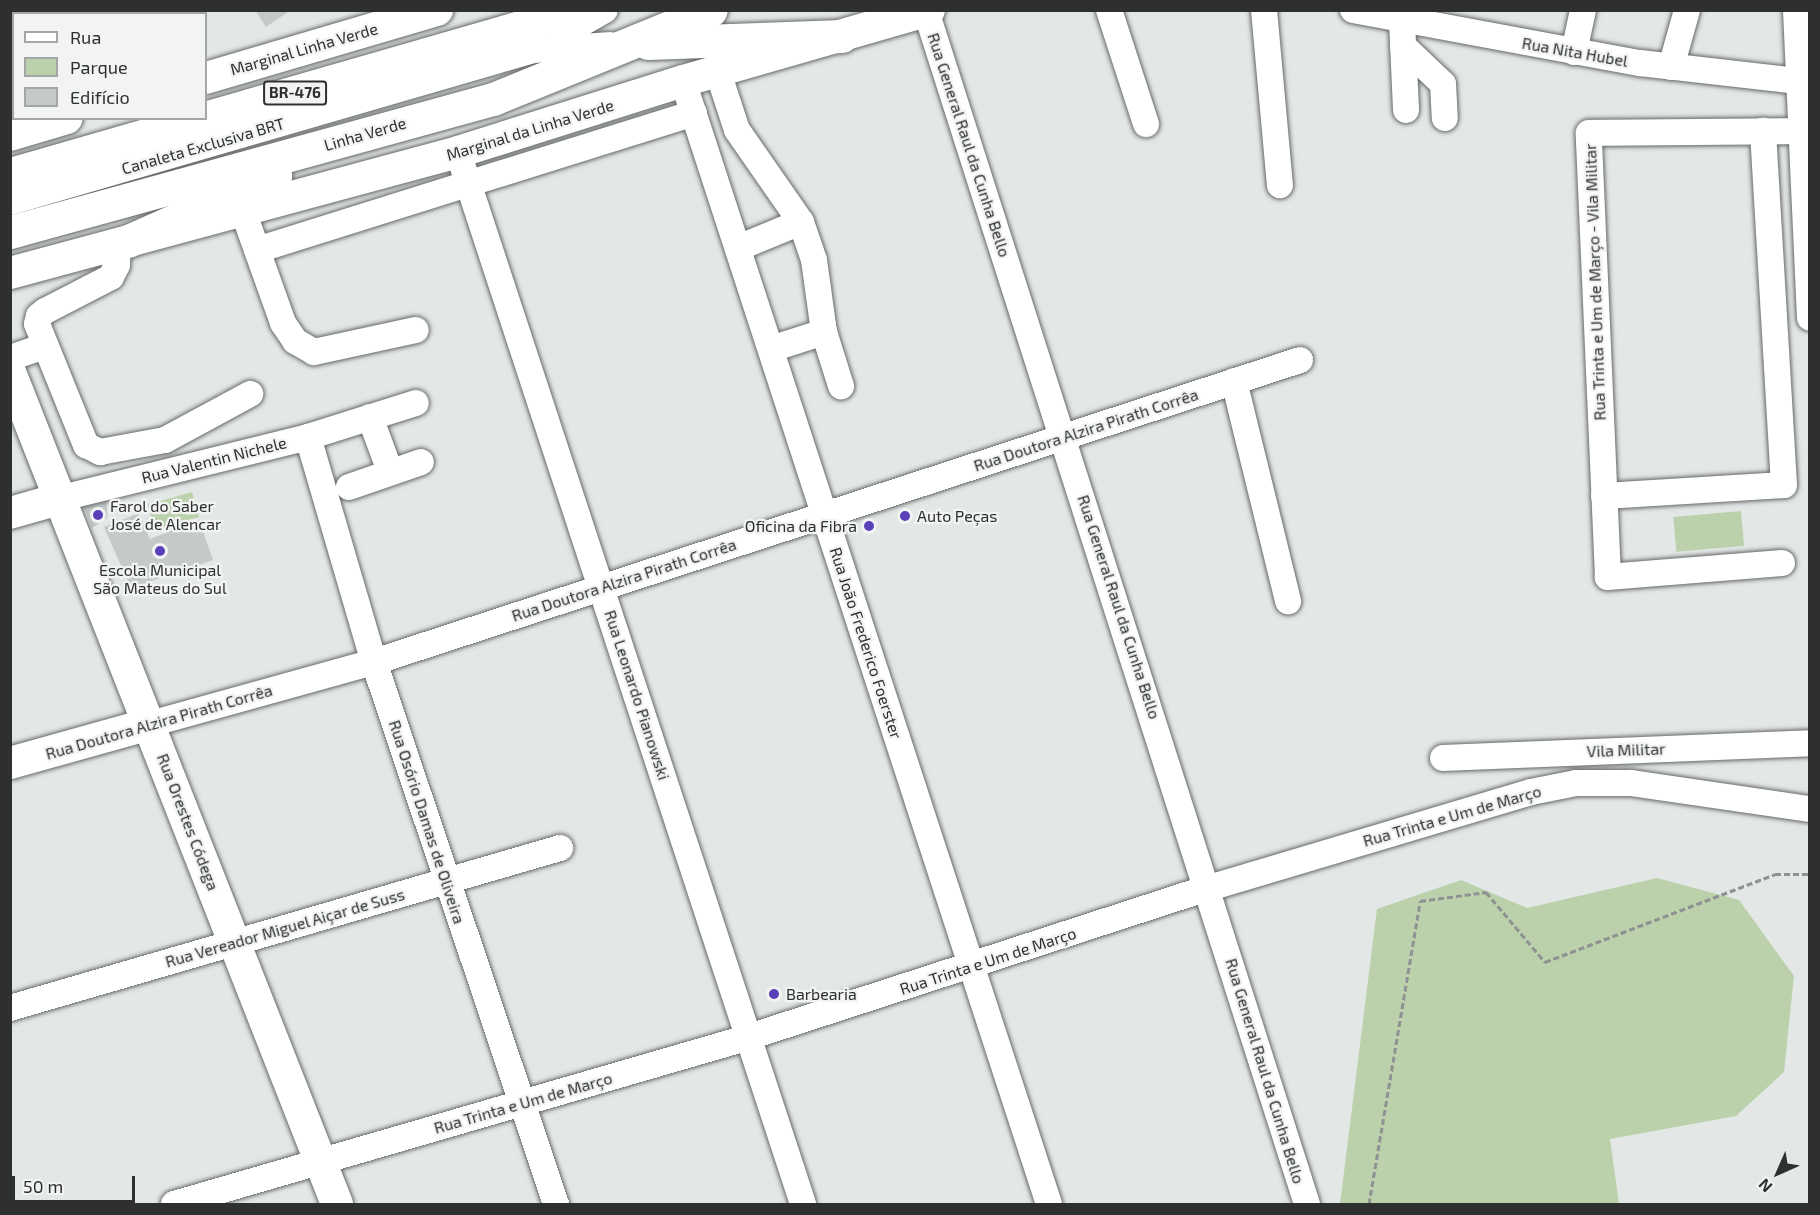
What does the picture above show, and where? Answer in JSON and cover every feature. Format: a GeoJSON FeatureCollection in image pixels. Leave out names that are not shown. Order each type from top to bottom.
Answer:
{"type":"FeatureCollection","features":[{"type":"Feature","properties":{"kind":"highway","name":"BR-476"},"geometry":{"type":"LineString","coordinates":[[212,117],[579,10]]}},
{"type":"Feature","properties":{"kind":"highway","name":"Linha Verde"},"geometry":{"type":"LineString","coordinates":[[10,232],[544,81],[625,44],[711,10]]}},
{"type":"Feature","properties":{"kind":"highway"},"geometry":{"type":"LineString","coordinates":[[625,44],[842,36]]}},
{"type":"Feature","properties":{"kind":"highway"},"geometry":{"type":"LineString","coordinates":[[123,243],[275,176],[367,147],[416,119]]}},
{"type":"Feature","properties":{"kind":"highway"},"geometry":{"type":"LineString","coordinates":[[10,155],[196,120]]}},
{"type":"Feature","properties":{"kind":"highway","name":"BR-476"},"geometry":{"type":"LineString","coordinates":[[10,174],[201,120]]}},
{"type":"Feature","properties":{"kind":"main road","name":"Marginal Linha Verde"},"geometry":{"type":"LineString","coordinates":[[207,78],[437,10]]}},
{"type":"Feature","properties":{"kind":"main road","name":"Marginal da Linha Verde"},"geometry":{"type":"LineString","coordinates":[[123,243],[458,152],[604,108],[683,81],[927,11]]}},
{"type":"Feature","properties":{"kind":"main road"},"geometry":{"type":"LineString","coordinates":[[10,135],[60,120]]}},
{"type":"Feature","properties":{"kind":"main road"},"geometry":{"type":"LineString","coordinates":[[10,273],[123,243]]}},
{"type":"Feature","properties":{"kind":"main road","name":"Rua Orestes Códega"},"geometry":{"type":"LineString","coordinates":[[10,372],[62,498],[337,1204]]}},
{"type":"Feature","properties":{"kind":"main road","name":"Rua Valentin Nichele"},"geometry":{"type":"LineString","coordinates":[[10,513],[62,498]]}},
{"type":"Feature","properties":{"kind":"main road","name":"Rua Doutora Alzira Pirath Corrêa"},"geometry":{"type":"LineString","coordinates":[[10,763],[150,724]]}},
{"type":"Feature","properties":{"kind":"street","name":"Canaleta Exclusiva BRT"},"geometry":{"type":"LineString","coordinates":[[534,50],[605,10]]}},
{"type":"Feature","properties":{"kind":"street"},"geometry":{"type":"LineString","coordinates":[[1109,10],[1146,124]]}},
{"type":"Feature","properties":{"kind":"street"},"geometry":{"type":"LineString","coordinates":[[1264,10],[1280,185]]}},
{"type":"Feature","properties":{"kind":"street","name":"Rua Nita Hubel"},"geometry":{"type":"LineString","coordinates":[[1353,10],[1574,52],[1671,67],[1799,81]]}},
{"type":"Feature","properties":{"kind":"street"},"geometry":{"type":"LineString","coordinates":[[1574,52],[1583,10]]}},
{"type":"Feature","properties":{"kind":"street"},"geometry":{"type":"LineString","coordinates":[[1671,67],[1687,10]]}},
{"type":"Feature","properties":{"kind":"street"},"geometry":{"type":"LineString","coordinates":[[1796,10],[1804,146],[1809,318]]}},
{"type":"Feature","properties":{"kind":"street","name":"Rua General Raul da Cunha Bello"},"geometry":{"type":"LineString","coordinates":[[927,11],[1209,888],[1307,1204]]}},
{"type":"Feature","properties":{"kind":"street"},"geometry":{"type":"LineString","coordinates":[[1402,21],[1406,110]]}},
{"type":"Feature","properties":{"kind":"street","name":"Canaleta Exclusiva BRT"},"geometry":{"type":"LineString","coordinates":[[10,202],[534,50],[625,44]]}},
{"type":"Feature","properties":{"kind":"street"},"geometry":{"type":"LineString","coordinates":[[1403,46],[1443,84],[1445,118]]}},
{"type":"Feature","properties":{"kind":"street"},"geometry":{"type":"LineString","coordinates":[[718,72],[737,130],[801,222],[814,260],[824,332],[841,386]]}},
{"type":"Feature","properties":{"kind":"street","name":"Rua João Frederico Foerster"},"geometry":{"type":"LineString","coordinates":[[683,81],[1049,1204]]}},
{"type":"Feature","properties":{"kind":"street"},"geometry":{"type":"LineString","coordinates":[[604,108],[613,138]]}},
{"type":"Feature","properties":{"kind":"street"},"geometry":{"type":"LineString","coordinates":[[257,250],[694,113]]}},
{"type":"Feature","properties":{"kind":"street"},"geometry":{"type":"LineString","coordinates":[[1604,496],[1784,485],[1763,131]]}},
{"type":"Feature","properties":{"kind":"street","name":"Rua Trinta e Um de Março - Vila Militar"},"geometry":{"type":"LineString","coordinates":[[1782,563],[1608,578],[1589,133],[1763,131],[1804,146]]}},
{"type":"Feature","properties":{"kind":"street","name":"Rua Leonardo Pianowski"},"geometry":{"type":"LineString","coordinates":[[458,152],[603,587],[746,1038],[803,1204]]}},
{"type":"Feature","properties":{"kind":"street"},"geometry":{"type":"LineString","coordinates":[[394,170],[398,205]]}},
{"type":"Feature","properties":{"kind":"street"},"geometry":{"type":"LineString","coordinates":[[243,211],[283,323],[295,341],[314,352],[416,330]]}},
{"type":"Feature","properties":{"kind":"street"},"geometry":{"type":"LineString","coordinates":[[738,248],[801,222]]}},
{"type":"Feature","properties":{"kind":"street"},"geometry":{"type":"LineString","coordinates":[[123,243],[111,278],[39,316],[44,346],[86,445],[100,452],[165,440],[250,394]]}},
{"type":"Feature","properties":{"kind":"street"},"geometry":{"type":"LineString","coordinates":[[69,257],[72,300]]}},
{"type":"Feature","properties":{"kind":"street"},"geometry":{"type":"LineString","coordinates":[[771,349],[824,332]]}},
{"type":"Feature","properties":{"kind":"street"},"geometry":{"type":"LineString","coordinates":[[10,358],[44,346]]}},
{"type":"Feature","properties":{"kind":"street","name":"Rua Doutora Alzira Pirath Corrêa"},"geometry":{"type":"LineString","coordinates":[[150,724],[374,662],[1300,360]]}},
{"type":"Feature","properties":{"kind":"street"},"geometry":{"type":"LineString","coordinates":[[1234,381],[1288,601]]}},
{"type":"Feature","properties":{"kind":"street","name":"Rua Valentin Nichele"},"geometry":{"type":"LineString","coordinates":[[62,498],[308,436],[416,403]]}},
{"type":"Feature","properties":{"kind":"street"},"geometry":{"type":"LineString","coordinates":[[370,417],[390,471]]}},
{"type":"Feature","properties":{"kind":"street","name":"Rua Osório Damas de Oliveira"},"geometry":{"type":"LineString","coordinates":[[308,436],[374,662],[556,1204]]}},
{"type":"Feature","properties":{"kind":"street"},"geometry":{"type":"LineString","coordinates":[[349,487],[421,462]]}},
{"type":"Feature","properties":{"kind":"street","name":"Vila Militar"},"geometry":{"type":"LineString","coordinates":[[1443,758],[1809,743]]}},
{"type":"Feature","properties":{"kind":"street","name":"Rua Trinta e Um de Março"},"geometry":{"type":"LineString","coordinates":[[174,1204],[746,1038],[972,967],[1209,888],[1531,792],[1576,783],[1630,783],[1809,809]]}},
{"type":"Feature","properties":{"kind":"street","name":"Rua Vereador Miguel Aiçar de Suss"},"geometry":{"type":"LineString","coordinates":[[10,1008],[560,848]]}},
{"type":"Feature","properties":{"kind":"path"},"geometry":{"type":"LineString","coordinates":[[1369,1204],[1420,901],[1486,892],[1545,962],[1776,874],[1809,874]]}},
{"type":"Feature","properties":{"kind":"green space"},"geometry":{"type":"Polygon","coordinates":[[[192,492],[199,517],[155,530],[148,505],[192,492]]]}},
{"type":"Feature","properties":{"kind":"green space"},"geometry":{"type":"Polygon","coordinates":[[[1741,511],[1744,546],[1676,552],[1673,517],[1741,511]]]}},
{"type":"Feature","properties":{"kind":"green space"},"geometry":{"type":"Polygon","coordinates":[[[1657,878],[1739,900],[1794,976],[1784,1072],[1736,1116],[1610,1139],[1619,1204],[1340,1204],[1377,909],[1461,880],[1527,908],[1657,878]]]}},
{"type":"Feature","properties":{"kind":"building"},"geometry":{"type":"Polygon","coordinates":[[[255,10],[291,10],[266,27],[255,10]]]}},
{"type":"Feature","properties":{"kind":"building","name":"Farol do Saber José de Alencar"},"geometry":{"type":"Polygon","coordinates":[[[107,499],[107,518],[92,528],[83,504],[107,499]]]}},
{"type":"Feature","properties":{"kind":"building"},"geometry":{"type":"Polygon","coordinates":[[[139,513],[150,539],[199,520],[213,560],[131,588],[104,527],[139,513]]]}},
{"type":"Feature","properties":{"kind":"place","name":"Farol do Saber José de Alencar"},"geometry":{"type":"Point","coordinates":[98,515]}},
{"type":"Feature","properties":{"kind":"place","name":"Auto Peças"},"geometry":{"type":"Point","coordinates":[905,516]}},
{"type":"Feature","properties":{"kind":"place","name":"Oficina da Fibra"},"geometry":{"type":"Point","coordinates":[869,526]}},
{"type":"Feature","properties":{"kind":"place","name":"Escola Municipal São Mateus do Sul"},"geometry":{"type":"Point","coordinates":[160,551]}},
{"type":"Feature","properties":{"kind":"place","name":"Barbearia"},"geometry":{"type":"Point","coordinates":[774,994]}}]}
